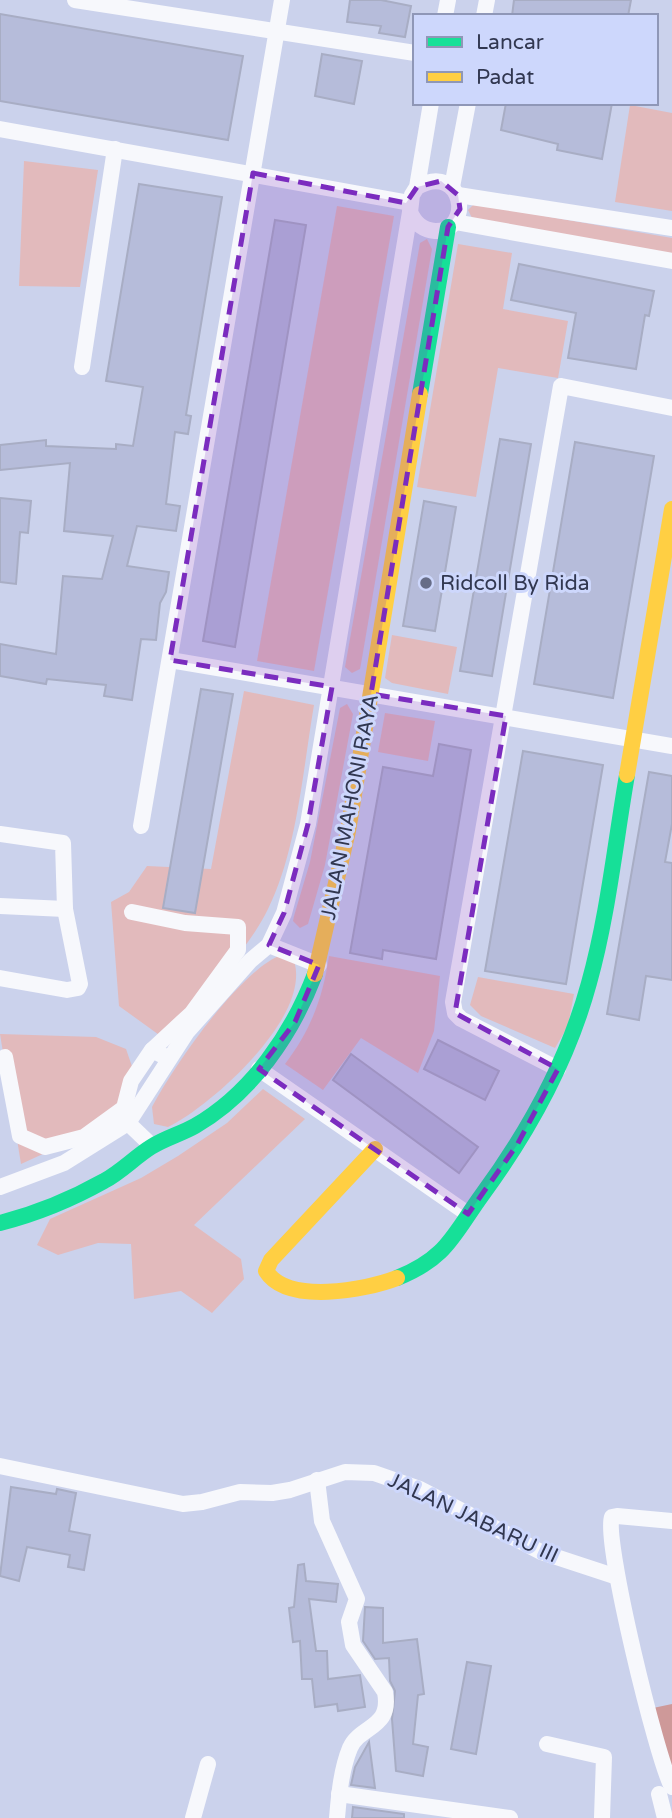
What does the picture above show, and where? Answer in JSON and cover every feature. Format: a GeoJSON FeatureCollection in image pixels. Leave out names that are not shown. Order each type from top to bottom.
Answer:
{"type":"FeatureCollection","features":[{"type":"Feature","properties":{"kind":"street"},"geometry":{"type":"LineString","coordinates":[[75,0],[276,34],[413,53]]}},
{"type":"Feature","properties":{"kind":"street"},"geometry":{"type":"LineString","coordinates":[[141,826],[282,0]]}},
{"type":"Feature","properties":{"kind":"street"},"geometry":{"type":"LineString","coordinates":[[410,208],[417,187],[431,105]]}},
{"type":"Feature","properties":{"kind":"street"},"geometry":{"type":"LineString","coordinates":[[0,129],[253,173],[410,208],[421,227],[440,231],[452,224],[460,209],[455,191],[468,105]]}},
{"type":"Feature","properties":{"kind":"street"},"geometry":{"type":"LineString","coordinates":[[82,367],[115,149]]}},
{"type":"Feature","properties":{"kind":"street"},"geometry":{"type":"LineString","coordinates":[[417,187],[428,181],[441,181],[455,191],[672,228]]}},
{"type":"Feature","properties":{"kind":"street","name":"JALAN MAHONI RAYA"},"geometry":{"type":"LineString","coordinates":[[0,1187],[64,1163],[128,1123],[168,1058],[215,999],[269,945],[284,913],[308,824],[410,208]]}},
{"type":"Feature","properties":{"kind":"street"},"geometry":{"type":"LineString","coordinates":[[452,224],[672,261]]}},
{"type":"Feature","properties":{"kind":"street","name":"JALAN MAHONI RAYA"},"geometry":{"type":"LineString","coordinates":[[0,1223],[26,1216],[105,1181],[152,1146],[194,1127],[220,1109],[259,1069],[295,1022],[319,965],[348,831],[452,224]]}},
{"type":"Feature","properties":{"kind":"street"},"geometry":{"type":"LineString","coordinates":[[558,1069],[454,1013],[453,1002],[506,716],[561,386],[672,408]]}},
{"type":"Feature","properties":{"kind":"street"},"geometry":{"type":"LineString","coordinates":[[375,1149],[271,1260],[266,1271],[274,1281],[322,1291],[379,1284],[435,1256],[450,1244],[468,1214],[494,1183],[558,1069],[575,1034],[588,995],[672,509]]}},
{"type":"Feature","properties":{"kind":"street"},"geometry":{"type":"LineString","coordinates":[[170,660],[672,746]]}},
{"type":"Feature","properties":{"kind":"street"},"geometry":{"type":"LineString","coordinates":[[0,834],[63,843],[65,909],[80,984],[78,988],[67,990],[0,978]]}},
{"type":"Feature","properties":{"kind":"street"},"geometry":{"type":"LineString","coordinates":[[0,906],[65,909]]}},
{"type":"Feature","properties":{"kind":"street"},"geometry":{"type":"LineString","coordinates":[[5,1057],[20,1136],[45,1147],[84,1137],[124,1108],[131,1081],[152,1050],[192,1013],[238,950],[238,927],[185,923],[132,912]]}},
{"type":"Feature","properties":{"kind":"street"},"geometry":{"type":"LineString","coordinates":[[269,945],[319,965]]}},
{"type":"Feature","properties":{"kind":"street"},"geometry":{"type":"LineString","coordinates":[[152,1050],[168,1058]]}},
{"type":"Feature","properties":{"kind":"street"},"geometry":{"type":"LineString","coordinates":[[259,1069],[468,1214]]}},
{"type":"Feature","properties":{"kind":"street"},"geometry":{"type":"LineString","coordinates":[[128,1123],[152,1146]]}},
{"type":"Feature","properties":{"kind":"street","name":"JALAN JABARU III"},"geometry":{"type":"LineString","coordinates":[[0,1466],[183,1504],[240,1492],[283,1491],[317,1479],[354,1471],[389,1477],[420,1489],[541,1552],[617,1577]]}},
{"type":"Feature","properties":{"kind":"street"},"geometry":{"type":"LineString","coordinates":[[317,1479],[322,1521],[358,1599],[349,1622],[353,1644],[385,1692],[386,1700],[383,1717],[350,1748],[339,1794],[337,1818]]}},
{"type":"Feature","properties":{"kind":"street"},"geometry":{"type":"LineString","coordinates":[[665,1818],[666,1791],[617,1577],[610,1527],[612,1517],[672,1521]]}},
{"type":"Feature","properties":{"kind":"street"},"geometry":{"type":"LineString","coordinates":[[547,1744],[604,1757],[601,1818]]}},
{"type":"Feature","properties":{"kind":"street"},"geometry":{"type":"LineString","coordinates":[[193,1818],[208,1764]]}},
{"type":"Feature","properties":{"kind":"street"},"geometry":{"type":"LineString","coordinates":[[339,1794],[510,1818]]}},
{"type":"Feature","properties":{"kind":"highlighted area"},"geometry":{"type":"Polygon","coordinates":[[[253,173],[406,203],[417,187],[441,181],[458,195],[460,209],[448,227],[371,694],[506,716],[455,1013],[558,1069],[517,1145],[468,1214],[259,1069],[295,1022],[319,965],[269,945],[284,913],[308,824],[332,687],[170,660],[253,173]]]}},
{"type":"Feature","properties":{"kind":"shaded area"},"geometry":{"type":"Polygon","coordinates":[[[630,105],[672,113],[672,211],[615,202],[630,105]]]}},
{"type":"Feature","properties":{"kind":"shaded area"},"geometry":{"type":"Polygon","coordinates":[[[24,161],[98,170],[80,287],[19,286],[24,161]]]}},
{"type":"Feature","properties":{"kind":"shaded area"},"geometry":{"type":"Polygon","coordinates":[[[474,204],[672,238],[672,254],[472,218],[468,210],[474,204]]]}},
{"type":"Feature","properties":{"kind":"shaded area"},"geometry":{"type":"Polygon","coordinates":[[[337,206],[394,216],[314,671],[257,661],[337,206]]]}},
{"type":"Feature","properties":{"kind":"shaded area"},"geometry":{"type":"Polygon","coordinates":[[[427,239],[432,249],[361,664],[360,669],[352,673],[345,667],[420,243],[427,239]]]}},
{"type":"Feature","properties":{"kind":"shaded area"},"geometry":{"type":"Polygon","coordinates":[[[458,244],[512,253],[503,309],[568,321],[558,378],[498,368],[476,497],[417,487],[458,244]]]}},
{"type":"Feature","properties":{"kind":"shaded area"},"geometry":{"type":"Polygon","coordinates":[[[392,635],[457,647],[448,694],[392,683],[385,678],[392,635]]]}},
{"type":"Feature","properties":{"kind":"shaded area"},"geometry":{"type":"Polygon","coordinates":[[[244,691],[314,705],[286,862],[268,909],[246,944],[162,1037],[119,1006],[111,902],[129,892],[147,866],[211,869],[244,691]]]}},
{"type":"Feature","properties":{"kind":"shaded area"},"geometry":{"type":"Polygon","coordinates":[[[347,704],[353,714],[325,865],[308,924],[300,928],[293,921],[294,916],[310,862],[340,708],[347,704]]]}},
{"type":"Feature","properties":{"kind":"shaded area"},"geometry":{"type":"Polygon","coordinates":[[[385,713],[435,721],[428,761],[378,752],[385,713]]]}},
{"type":"Feature","properties":{"kind":"shaded area"},"geometry":{"type":"Polygon","coordinates":[[[281,955],[294,961],[296,983],[288,1007],[274,1032],[254,1056],[209,1100],[168,1127],[154,1124],[152,1107],[209,1022],[246,980],[264,964],[281,955]]]}},
{"type":"Feature","properties":{"kind":"shaded area"},"geometry":{"type":"Polygon","coordinates":[[[329,956],[440,976],[434,1031],[418,1073],[361,1038],[323,1090],[285,1064],[302,1039],[314,1013],[329,956]]]}},
{"type":"Feature","properties":{"kind":"shaded area"},"geometry":{"type":"Polygon","coordinates":[[[478,977],[574,994],[568,1026],[555,1048],[481,1016],[470,1005],[478,977]]]}},
{"type":"Feature","properties":{"kind":"shaded area"},"geometry":{"type":"Polygon","coordinates":[[[0,1034],[96,1037],[126,1049],[135,1075],[119,1110],[80,1137],[21,1164],[0,1034]]]}},
{"type":"Feature","properties":{"kind":"shaded area"},"geometry":{"type":"Polygon","coordinates":[[[263,1089],[305,1119],[194,1225],[241,1259],[244,1279],[212,1313],[181,1291],[134,1299],[131,1244],[98,1243],[58,1255],[37,1245],[50,1219],[141,1178],[178,1156],[227,1123],[263,1089]]]}},
{"type":"Feature","properties":{"kind":"shaded area"},"geometry":{"type":"Polygon","coordinates":[[[672,1704],[672,1769],[653,1708],[672,1704]]]}},
{"type":"Feature","properties":{"kind":"building"},"geometry":{"type":"Polygon","coordinates":[[[350,0],[381,0],[411,6],[405,37],[379,33],[381,26],[347,22],[350,0]]]}},
{"type":"Feature","properties":{"kind":"building"},"geometry":{"type":"Polygon","coordinates":[[[514,0],[631,0],[628,14],[512,14],[514,0]]]}},
{"type":"Feature","properties":{"kind":"building"},"geometry":{"type":"Polygon","coordinates":[[[0,14],[243,56],[228,140],[0,101],[0,14]]]}},
{"type":"Feature","properties":{"kind":"building"},"geometry":{"type":"Polygon","coordinates":[[[322,54],[362,61],[354,104],[315,96],[322,54]]]}},
{"type":"Feature","properties":{"kind":"building"},"geometry":{"type":"Polygon","coordinates":[[[506,105],[612,105],[602,159],[557,150],[558,144],[501,130],[506,105]]]}},
{"type":"Feature","properties":{"kind":"building"},"geometry":{"type":"Polygon","coordinates":[[[139,184],[222,197],[186,415],[191,416],[188,434],[175,432],[166,504],[180,506],[176,531],[137,526],[127,566],[169,572],[166,592],[160,603],[156,640],[141,639],[132,700],[104,696],[106,685],[47,679],[46,684],[0,676],[0,644],[56,654],[63,576],[102,579],[113,536],[64,531],[70,463],[0,470],[0,445],[46,440],[46,446],[116,449],[116,444],[133,446],[143,387],[106,381],[139,184]]]}},
{"type":"Feature","properties":{"kind":"building"},"geometry":{"type":"Polygon","coordinates":[[[275,220],[306,225],[235,647],[203,641],[275,220]]]}},
{"type":"Feature","properties":{"kind":"building"},"geometry":{"type":"Polygon","coordinates":[[[519,264],[654,291],[649,316],[645,315],[636,369],[568,358],[576,313],[511,300],[519,264]]]}},
{"type":"Feature","properties":{"kind":"building"},"geometry":{"type":"Polygon","coordinates":[[[500,439],[531,444],[492,676],[460,671],[500,439]]]}},
{"type":"Feature","properties":{"kind":"building"},"geometry":{"type":"Polygon","coordinates":[[[575,442],[654,456],[613,698],[534,684],[575,442]]]}},
{"type":"Feature","properties":{"kind":"building"},"geometry":{"type":"Polygon","coordinates":[[[0,498],[31,501],[28,533],[20,532],[16,584],[0,582],[0,498]]]}},
{"type":"Feature","properties":{"kind":"building"},"geometry":{"type":"Polygon","coordinates":[[[424,501],[456,507],[435,631],[403,626],[424,501]]]}},
{"type":"Feature","properties":{"kind":"building"},"geometry":{"type":"Polygon","coordinates":[[[201,689],[233,694],[195,913],[163,908],[201,689]]]}},
{"type":"Feature","properties":{"kind":"building"},"geometry":{"type":"Polygon","coordinates":[[[439,744],[471,750],[436,959],[383,950],[382,959],[350,953],[383,767],[433,776],[439,744]]]}},
{"type":"Feature","properties":{"kind":"building"},"geometry":{"type":"Polygon","coordinates":[[[523,751],[603,765],[566,984],[485,971],[523,751]]]}},
{"type":"Feature","properties":{"kind":"building"},"geometry":{"type":"Polygon","coordinates":[[[649,772],[672,776],[672,824],[665,862],[672,863],[672,980],[646,976],[639,1020],[607,1014],[649,772]]]}},
{"type":"Feature","properties":{"kind":"building"},"geometry":{"type":"Polygon","coordinates":[[[438,1040],[499,1071],[485,1100],[424,1069],[438,1040]]]}},
{"type":"Feature","properties":{"kind":"building"},"geometry":{"type":"Polygon","coordinates":[[[351,1054],[478,1147],[459,1173],[333,1080],[351,1054]]]}},
{"type":"Feature","properties":{"kind":"building"},"geometry":{"type":"Polygon","coordinates":[[[11,1487],[56,1494],[57,1489],[76,1493],[69,1531],[90,1535],[84,1570],[68,1567],[70,1555],[27,1547],[19,1581],[0,1576],[11,1487]]]}},
{"type":"Feature","properties":{"kind":"building"},"geometry":{"type":"Polygon","coordinates":[[[304,1564],[306,1581],[338,1584],[336,1602],[309,1599],[316,1651],[327,1651],[328,1679],[360,1675],[365,1707],[338,1711],[337,1704],[315,1707],[312,1679],[302,1679],[300,1641],[293,1642],[289,1608],[294,1607],[298,1565],[304,1564]]]}},
{"type":"Feature","properties":{"kind":"building"},"geometry":{"type":"Polygon","coordinates":[[[365,1607],[383,1608],[383,1643],[417,1639],[424,1694],[418,1695],[413,1744],[428,1747],[423,1776],[396,1771],[392,1719],[395,1691],[390,1681],[389,1658],[375,1659],[363,1641],[365,1607]]]}},
{"type":"Feature","properties":{"kind":"building"},"geometry":{"type":"Polygon","coordinates":[[[467,1662],[491,1666],[476,1754],[451,1749],[467,1662]]]}},
{"type":"Feature","properties":{"kind":"building"},"geometry":{"type":"Polygon","coordinates":[[[369,1742],[375,1788],[351,1785],[355,1767],[369,1742]]]}},
{"type":"Feature","properties":{"kind":"building"},"geometry":{"type":"Polygon","coordinates":[[[353,1807],[404,1814],[404,1818],[352,1818],[353,1807]]]}},
{"type":"Feature","properties":{"kind":"traffic: fast"},"geometry":{"type":"LineString","coordinates":[[420,394],[448,227]]}},
{"type":"Feature","properties":{"kind":"traffic: fast"},"geometry":{"type":"LineString","coordinates":[[397,1278],[427,1262],[456,1234],[516,1146],[558,1067],[580,1012],[596,957],[627,775]]}},
{"type":"Feature","properties":{"kind":"traffic: fast"},"geometry":{"type":"LineString","coordinates":[[0,1223],[40,1211],[92,1188],[151,1147],[195,1126],[235,1097],[282,1040],[315,974]]}},
{"type":"Feature","properties":{"kind":"traffic: slow"},"geometry":{"type":"LineString","coordinates":[[315,974],[348,831],[420,394]]}},
{"type":"Feature","properties":{"kind":"traffic: slow"},"geometry":{"type":"LineString","coordinates":[[627,775],[672,509]]}},
{"type":"Feature","properties":{"kind":"traffic: slow"},"geometry":{"type":"LineString","coordinates":[[375,1149],[271,1260],[266,1271],[276,1282],[309,1291],[347,1290],[397,1278]]}},
{"type":"Feature","properties":{"kind":"place","name":"Ridcoll By Rida"},"geometry":{"type":"Point","coordinates":[426,583]}}]}
